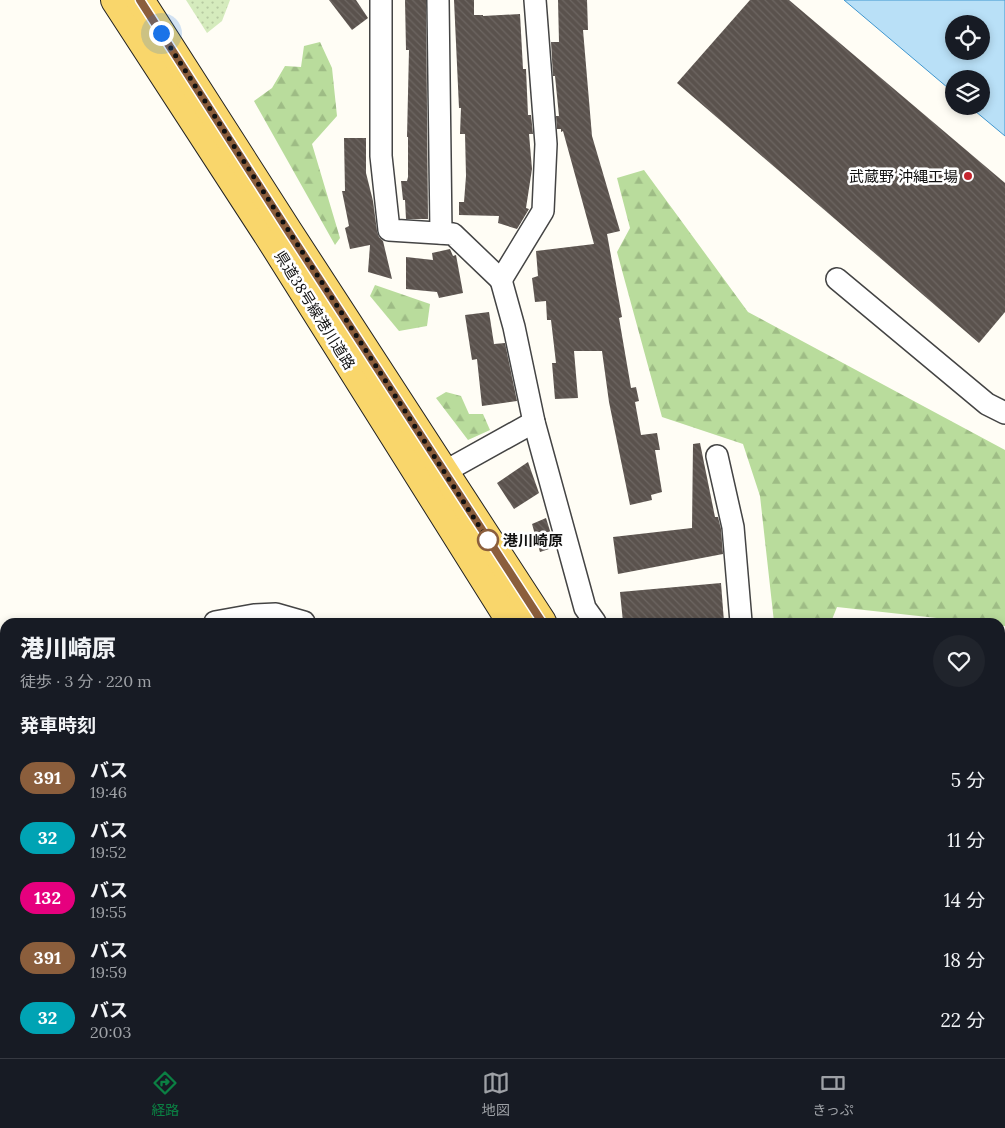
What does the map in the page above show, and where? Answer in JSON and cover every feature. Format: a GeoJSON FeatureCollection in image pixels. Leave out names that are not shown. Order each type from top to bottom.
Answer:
{"type":"FeatureCollection","features":[{"type":"Feature","properties":{"kind":"main road","name":"県道38号線港川道路"},"geometry":{"type":"LineString","coordinates":[[115,0],[271,240],[508,618]]}},
{"type":"Feature","properties":{"kind":"main road","name":"県道38号線港川道路"},"geometry":{"type":"LineString","coordinates":[[140,0],[539,618]]}},
{"type":"Feature","properties":{"kind":"street"},"geometry":{"type":"LineString","coordinates":[[438,0],[442,234]]}},
{"type":"Feature","properties":{"kind":"street"},"geometry":{"type":"LineString","coordinates":[[501,280],[543,211],[546,144],[534,0]]}},
{"type":"Feature","properties":{"kind":"street"},"geometry":{"type":"LineString","coordinates":[[379,3],[381,156],[389,230],[453,234],[501,280],[514,328],[534,422],[585,608],[592,618]]}},
{"type":"Feature","properties":{"kind":"street"},"geometry":{"type":"LineString","coordinates":[[837,279],[987,404],[1005,413]]}},
{"type":"Feature","properties":{"kind":"street"},"geometry":{"type":"LineString","coordinates":[[444,472],[534,422]]}},
{"type":"Feature","properties":{"kind":"street"},"geometry":{"type":"LineString","coordinates":[[717,456],[733,527],[741,618]]}},
{"type":"Feature","properties":{"kind":"street"},"geometry":{"type":"LineString","coordinates":[[234,618],[254,614],[276,614],[290,618]]}},
{"type":"Feature","properties":{"kind":"green space"},"geometry":{"type":"Polygon","coordinates":[[[186,0],[230,0],[222,21],[207,33],[186,0]]]}},
{"type":"Feature","properties":{"kind":"green space"},"geometry":{"type":"Polygon","coordinates":[[[320,42],[332,68],[337,116],[312,144],[340,238],[335,245],[254,101],[272,88],[285,66],[301,67],[304,46],[320,42]]]}},
{"type":"Feature","properties":{"kind":"green space"},"geometry":{"type":"Polygon","coordinates":[[[644,170],[748,312],[1005,450],[1005,618],[937,618],[837,607],[833,618],[774,618],[760,496],[743,444],[662,417],[617,252],[630,228],[617,178],[644,170]]]}},
{"type":"Feature","properties":{"kind":"green space"},"geometry":{"type":"Polygon","coordinates":[[[375,285],[430,304],[427,326],[399,331],[370,296],[375,285]]]}},
{"type":"Feature","properties":{"kind":"green space"},"geometry":{"type":"Polygon","coordinates":[[[446,392],[461,396],[469,414],[483,414],[490,430],[468,440],[436,398],[446,392]]]}},
{"type":"Feature","properties":{"kind":"water"},"geometry":{"type":"Polygon","coordinates":[[[844,0],[1005,0],[1005,136],[980,115],[990,115],[990,70],[945,70],[945,85],[844,0]]]}},
{"type":"Feature","properties":{"kind":"building"},"geometry":{"type":"Polygon","coordinates":[[[329,0],[356,0],[368,18],[352,30],[329,0]]]}},
{"type":"Feature","properties":{"kind":"building"},"geometry":{"type":"Polygon","coordinates":[[[405,0],[426,0],[428,219],[406,219],[401,181],[407,181],[408,177],[409,50],[406,50],[405,0]]]}},
{"type":"Feature","properties":{"kind":"building"},"geometry":{"type":"Polygon","coordinates":[[[454,0],[474,0],[474,15],[520,14],[523,69],[526,69],[528,115],[531,115],[533,134],[529,134],[532,169],[526,208],[529,209],[517,229],[498,223],[499,216],[459,215],[459,202],[464,202],[466,176],[465,134],[460,134],[461,108],[459,108],[454,0]]]}},
{"type":"Feature","properties":{"kind":"building"},"geometry":{"type":"Polygon","coordinates":[[[558,0],[587,0],[588,30],[583,30],[592,136],[620,231],[607,234],[622,317],[619,318],[631,388],[636,387],[639,401],[635,402],[641,435],[657,433],[660,450],[655,450],[662,492],[651,495],[652,500],[630,505],[609,402],[602,351],[574,351],[578,398],[555,399],[552,363],[556,363],[551,320],[547,320],[546,301],[535,302],[532,278],[538,276],[536,251],[594,244],[563,131],[561,132],[561,129],[557,129],[556,116],[559,116],[555,76],[553,76],[551,42],[559,42],[558,0]]]}},
{"type":"Feature","properties":{"kind":"building","name":"武蔵野 沖縄工場"},"geometry":{"type":"Polygon","coordinates":[[[750,0],[789,0],[1005,183],[1005,312],[979,343],[677,83],[750,0]]]}},
{"type":"Feature","properties":{"kind":"building"},"geometry":{"type":"Polygon","coordinates":[[[344,138],[366,138],[366,173],[373,201],[377,231],[383,241],[392,279],[368,272],[370,245],[350,249],[345,228],[349,226],[342,191],[345,191],[344,138]]]}},
{"type":"Feature","properties":{"kind":"building"},"geometry":{"type":"Polygon","coordinates":[[[450,249],[453,256],[456,255],[463,293],[439,298],[437,292],[406,289],[406,257],[433,260],[432,253],[450,249]]]}},
{"type":"Feature","properties":{"kind":"building"},"geometry":{"type":"Polygon","coordinates":[[[489,312],[494,344],[505,343],[517,401],[482,406],[477,359],[472,360],[465,315],[489,312]]]}},
{"type":"Feature","properties":{"kind":"building"},"geometry":{"type":"Polygon","coordinates":[[[700,443],[715,517],[718,517],[721,529],[723,554],[618,574],[613,537],[692,528],[693,444],[700,443]]]}},
{"type":"Feature","properties":{"kind":"building"},"geometry":{"type":"Polygon","coordinates":[[[528,462],[539,493],[514,509],[497,483],[528,462]]]}},
{"type":"Feature","properties":{"kind":"building"},"geometry":{"type":"Polygon","coordinates":[[[546,518],[555,547],[540,552],[532,524],[546,518]]]}},
{"type":"Feature","properties":{"kind":"building"},"geometry":{"type":"Polygon","coordinates":[[[721,583],[724,618],[623,618],[620,592],[721,583]]]}},
{"type":"Feature","properties":{"kind":"bus line","name":"391"},"geometry":{"type":"LineString","coordinates":[[140,0],[539,618]]}},
{"type":"Feature","properties":{"kind":"place","name":"武蔵野 沖縄工場"},"geometry":{"type":"Point","coordinates":[968,176]}},
{"type":"Feature","properties":{"kind":"place","name":"港川崎原"},"geometry":{"type":"Point","coordinates":[488,540]}},
{"type":"Feature","properties":{"kind":"route"},"geometry":{"type":"LineString","coordinates":[[161,33],[492,546],[488,540]]}}]}
